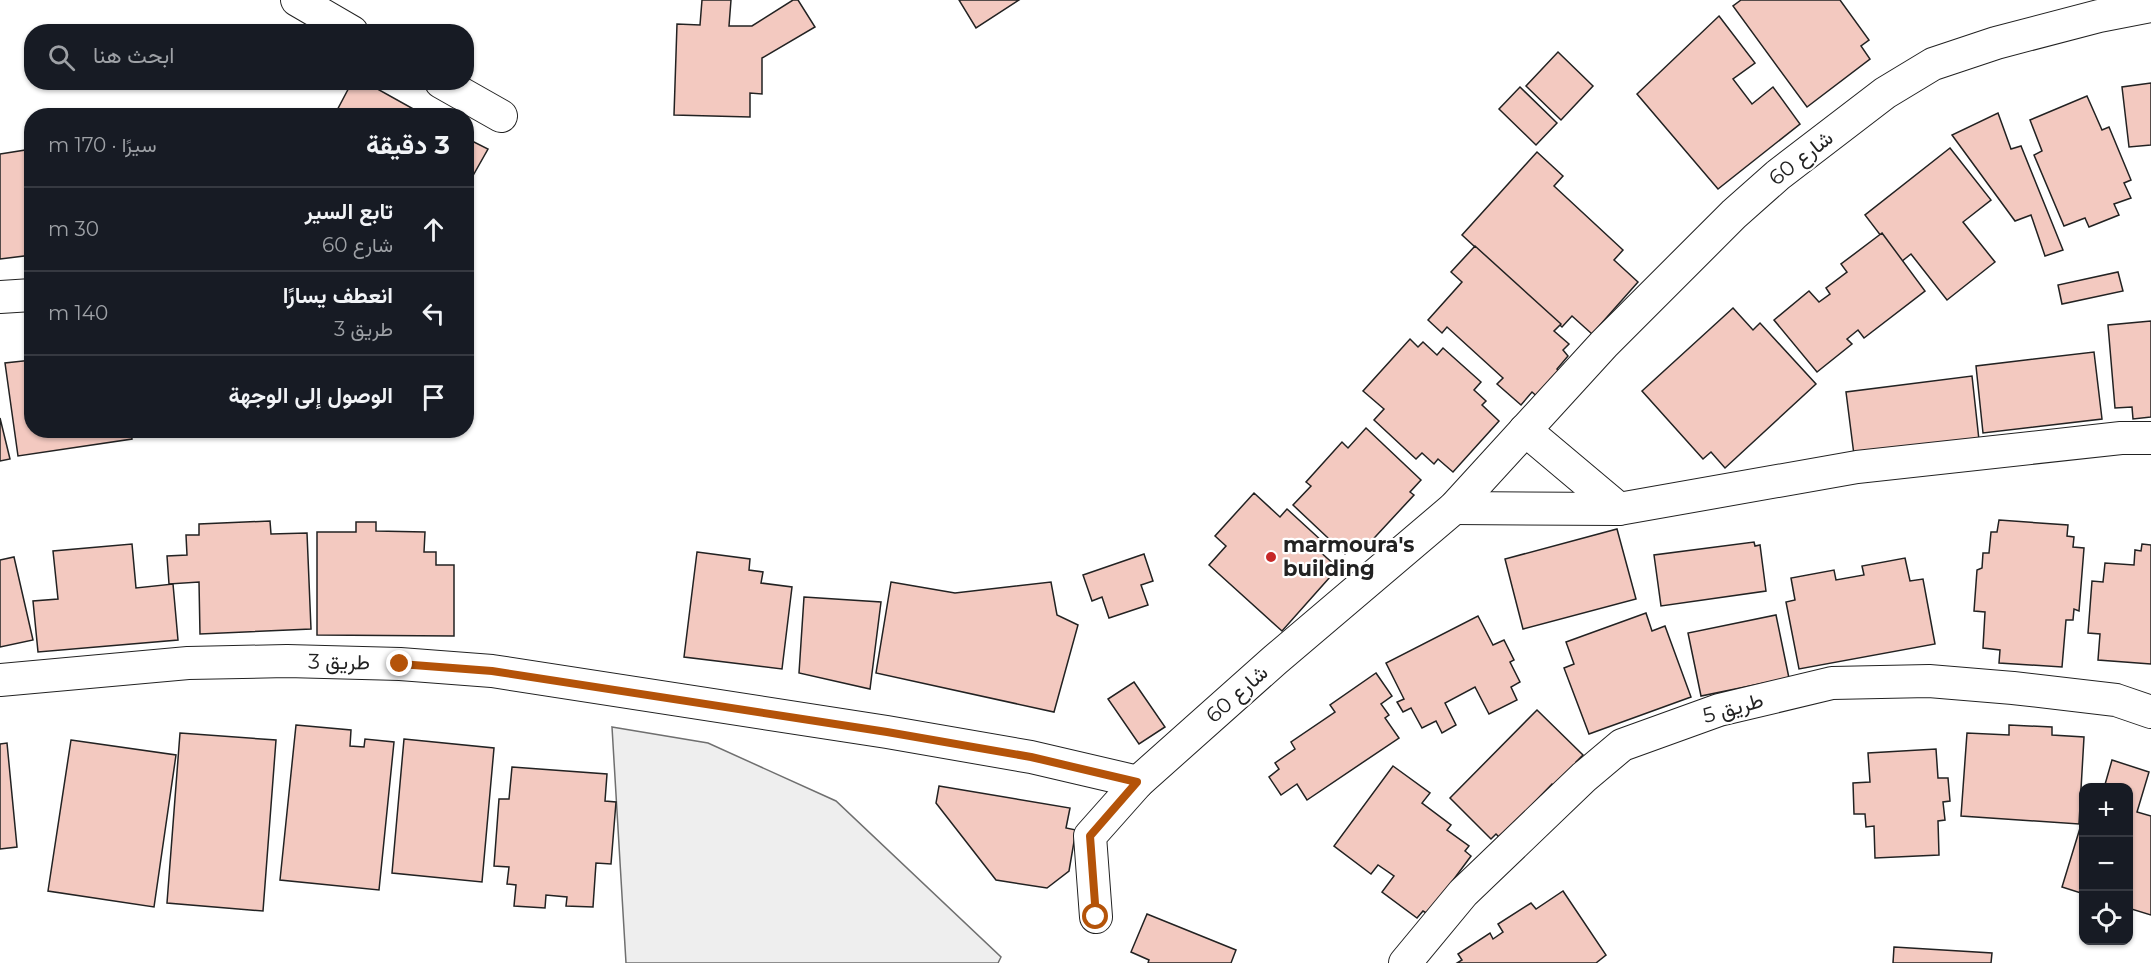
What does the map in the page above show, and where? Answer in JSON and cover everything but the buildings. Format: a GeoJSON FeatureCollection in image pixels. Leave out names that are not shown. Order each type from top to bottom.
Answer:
{"type":"FeatureCollection","features":[{"type":"Feature","properties":{"kind":"street"},"geometry":{"type":"LineString","coordinates":[[297,0],[338,24]]}},
{"type":"Feature","properties":{"kind":"street","name":"شارع 60"},"geometry":{"type":"LineString","coordinates":[[1096,917],[1090,836],[1137,782],[1275,660],[1454,508],[1604,344],[1734,214],[1778,175],[1885,93],[1933,64],[1996,43],[2099,16],[2151,6]]}},
{"type":"Feature","properties":{"kind":"street"},"geometry":{"type":"LineString","coordinates":[[455,90],[501,116]]}},
{"type":"Feature","properties":{"kind":"street"},"geometry":{"type":"LineString","coordinates":[[0,297],[24,296]]}},
{"type":"Feature","properties":{"kind":"street"},"geometry":{"type":"LineString","coordinates":[[1525,430],[1619,509]]}},
{"type":"Feature","properties":{"kind":"street"},"geometry":{"type":"LineString","coordinates":[[1454,508],[1619,509],[1857,467],[2121,438],[2151,438]]}},
{"type":"Feature","properties":{"kind":"street","name":"طريق 3"},"geometry":{"type":"LineString","coordinates":[[0,680],[199,663],[287,661],[400,664],[492,671],[909,736],[1031,757],[1137,782]]}},
{"type":"Feature","properties":{"kind":"street","name":"طريق 5"},"geometry":{"type":"LineString","coordinates":[[1405,963],[1463,893],[1584,777],[1622,745],[1719,710],[1832,683],[1929,681],[2116,700],[2151,712]]}},
{"type":"Feature","properties":{"kind":"shaded area"},"geometry":{"type":"Polygon","coordinates":[[[612,727],[708,743],[836,801],[1001,957],[998,963],[626,963],[612,727]]]}},
{"type":"Feature","properties":{"kind":"place","name":"marmoura's building"},"geometry":{"type":"Point","coordinates":[1271,557]}},
{"type":"Feature","properties":{"kind":"route"},"geometry":{"type":"LineString","coordinates":[[400,664],[492,671],[887,732],[1031,757],[1137,782],[1090,836],[1096,917]]}}]}
